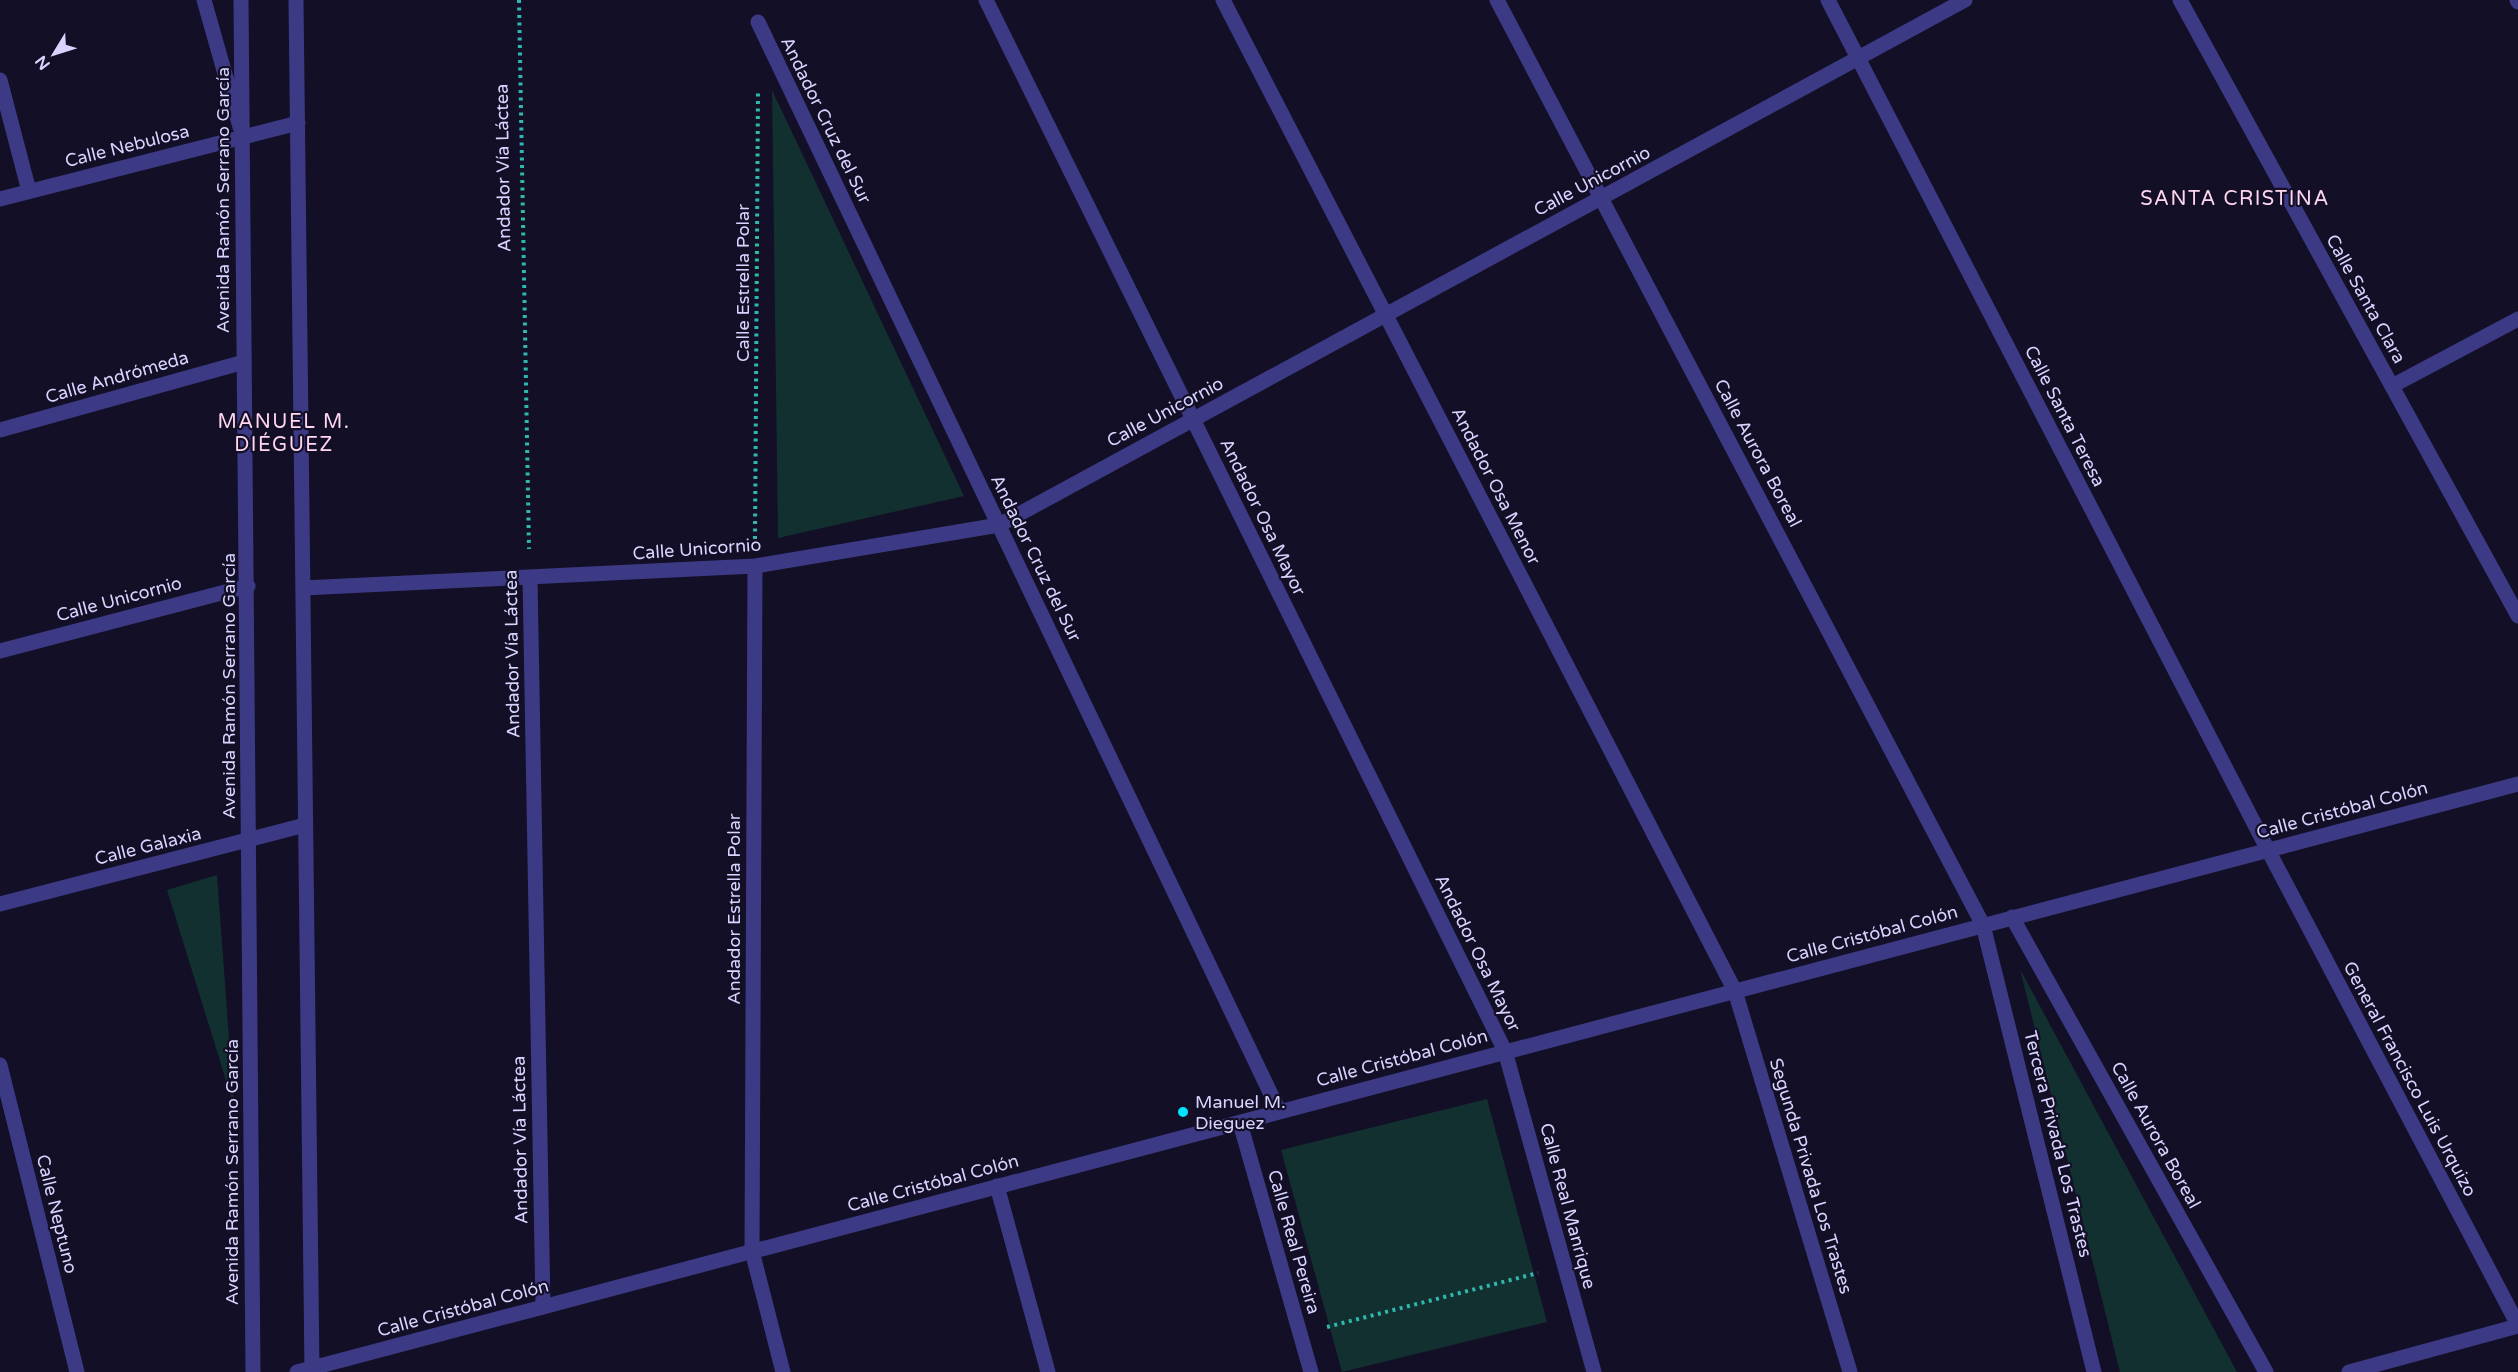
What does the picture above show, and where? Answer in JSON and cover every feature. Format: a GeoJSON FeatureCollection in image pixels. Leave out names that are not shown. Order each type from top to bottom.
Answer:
{"type":"FeatureCollection","features":[{"type":"Feature","properties":{"kind":"street"},"geometry":{"type":"LineString","coordinates":[[204,0],[243,137]]}},
{"type":"Feature","properties":{"kind":"street","name":"Avenida Ramón Serrano García"},"geometry":{"type":"LineString","coordinates":[[241,0],[254,1372]]}},
{"type":"Feature","properties":{"kind":"street"},"geometry":{"type":"LineString","coordinates":[[296,0],[305,825],[307,1371]]}},
{"type":"Feature","properties":{"kind":"street","name":"Andador Osa Mayor"},"geometry":{"type":"LineString","coordinates":[[986,0],[1505,1051]]}},
{"type":"Feature","properties":{"kind":"street","name":"Andador Osa Menor"},"geometry":{"type":"LineString","coordinates":[[1223,0],[1735,991]]}},
{"type":"Feature","properties":{"kind":"street","name":"Calle Aurora Boreal"},"geometry":{"type":"LineString","coordinates":[[1497,0],[1983,925]]}},
{"type":"Feature","properties":{"kind":"street","name":"Calle Santa Teresa"},"geometry":{"type":"LineString","coordinates":[[1828,0],[2268,850]]}},
{"type":"Feature","properties":{"kind":"street","name":"Calle Unicornio"},"geometry":{"type":"LineString","coordinates":[[303,588],[755,566],[999,525],[1965,0]]}},
{"type":"Feature","properties":{"kind":"street","name":"Calle Santa Clara"},"geometry":{"type":"LineString","coordinates":[[2180,0],[2518,616]]}},
{"type":"Feature","properties":{"kind":"street","name":"Andador Cruz del Sur"},"geometry":{"type":"LineString","coordinates":[[758,22],[1279,1111]]}},
{"type":"Feature","properties":{"kind":"street"},"geometry":{"type":"LineString","coordinates":[[0,80],[29,191]]}},
{"type":"Feature","properties":{"kind":"street","name":"Calle Nebulosa"},"geometry":{"type":"LineString","coordinates":[[0,199],[298,123]]}},
{"type":"Feature","properties":{"kind":"street"},"geometry":{"type":"LineString","coordinates":[[2392,386],[2518,319]]}},
{"type":"Feature","properties":{"kind":"street","name":"Calle Andrómeda"},"geometry":{"type":"LineString","coordinates":[[0,430],[244,362]]}},
{"type":"Feature","properties":{"kind":"street","name":"Andador Estrella Polar"},"geometry":{"type":"LineString","coordinates":[[755,566],[752,1251],[783,1372]]}},
{"type":"Feature","properties":{"kind":"street","name":"Andador Vía Láctea"},"geometry":{"type":"LineString","coordinates":[[530,577],[543,1307]]}},
{"type":"Feature","properties":{"kind":"street","name":"Calle Unicornio"},"geometry":{"type":"LineString","coordinates":[[0,651],[248,586]]}},
{"type":"Feature","properties":{"kind":"street","name":"Calle Cristóbal Colón"},"geometry":{"type":"LineString","coordinates":[[307,1371],[1279,1111],[2518,784]]}},
{"type":"Feature","properties":{"kind":"street","name":"Calle Galaxia"},"geometry":{"type":"LineString","coordinates":[[0,904],[305,825]]}},
{"type":"Feature","properties":{"kind":"street","name":"General Francisco Luis Urquizo"},"geometry":{"type":"LineString","coordinates":[[2268,850],[2518,1326]]}},
{"type":"Feature","properties":{"kind":"street","name":"Calle Aurora Boreal"},"geometry":{"type":"LineString","coordinates":[[2012,917],[2266,1372]]}},
{"type":"Feature","properties":{"kind":"street","name":"Tercera Privada Los Trastes"},"geometry":{"type":"LineString","coordinates":[[1983,925],[2094,1372]]}},
{"type":"Feature","properties":{"kind":"street","name":"Segunda Privada Los Trastes"},"geometry":{"type":"LineString","coordinates":[[1735,991],[1850,1372]]}},
{"type":"Feature","properties":{"kind":"street","name":"Calle Real Manrique"},"geometry":{"type":"LineString","coordinates":[[1505,1051],[1594,1372]]}},
{"type":"Feature","properties":{"kind":"street","name":"Calle Neptuno"},"geometry":{"type":"LineString","coordinates":[[0,1065],[77,1372]]}},
{"type":"Feature","properties":{"kind":"street","name":"Calle Real Pereira"},"geometry":{"type":"LineString","coordinates":[[1240,1123],[1311,1372]]}},
{"type":"Feature","properties":{"kind":"street"},"geometry":{"type":"LineString","coordinates":[[997,1186],[1048,1372]]}},
{"type":"Feature","properties":{"kind":"street"},"geometry":{"type":"LineString","coordinates":[[2349,1372],[2518,1326]]}},
{"type":"Feature","properties":{"kind":"path","name":"Andador Vía Láctea"},"geometry":{"type":"LineString","coordinates":[[519,0],[530,577]]}},
{"type":"Feature","properties":{"kind":"path","name":"Calle Estrella Polar"},"geometry":{"type":"LineString","coordinates":[[755,566],[758,82]]}},
{"type":"Feature","properties":{"kind":"path"},"geometry":{"type":"LineString","coordinates":[[1300,1334],[1565,1266]]}},
{"type":"Feature","properties":{"kind":"green space"},"geometry":{"type":"Polygon","coordinates":[[[772,90],[964,496],[778,538],[772,90]]]}},
{"type":"Feature","properties":{"kind":"green space"},"geometry":{"type":"Polygon","coordinates":[[[217,875],[234,1106],[167,890],[217,875]]]}},
{"type":"Feature","properties":{"kind":"green space"},"geometry":{"type":"Polygon","coordinates":[[[2020,969],[2237,1372],[2120,1372],[2020,969]]]}},
{"type":"Feature","properties":{"kind":"green space"},"geometry":{"type":"Polygon","coordinates":[[[1487,1099],[1547,1322],[1342,1372],[1281,1150],[1487,1099]]]}},
{"type":"Feature","properties":{"kind":"place","name":"Manuel M. Dieguez"},"geometry":{"type":"Point","coordinates":[1183,1112]}},
{"type":"Feature","properties":{"kind":"district","name":"SANTA CRISTINA"},"geometry":{"type":"Point","coordinates":[2235,198]}},
{"type":"Feature","properties":{"kind":"district","name":"MANUEL M. DIÉGUEZ"},"geometry":{"type":"Point","coordinates":[284,432]}}]}
